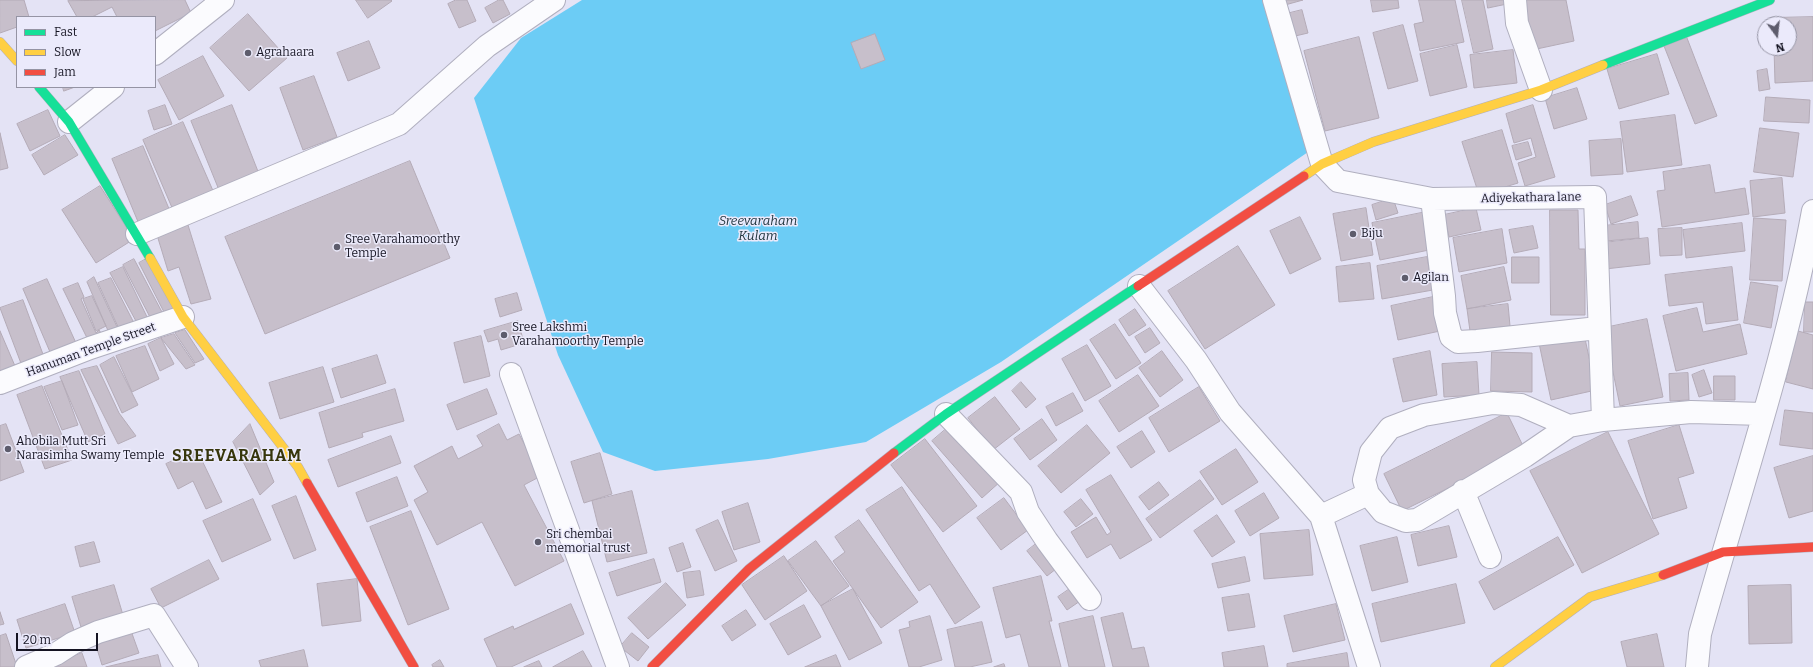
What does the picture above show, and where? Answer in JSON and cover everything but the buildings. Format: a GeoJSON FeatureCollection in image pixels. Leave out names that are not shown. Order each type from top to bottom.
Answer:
{"type":"FeatureCollection","features":[{"type":"Feature","properties":{"kind":"street"},"geometry":{"type":"LineString","coordinates":[[156,53],[223,0]]}},
{"type":"Feature","properties":{"kind":"street"},"geometry":{"type":"LineString","coordinates":[[137,234],[399,124],[487,46],[554,0]]}},
{"type":"Feature","properties":{"kind":"street"},"geometry":{"type":"LineString","coordinates":[[1274,0],[1322,164]]}},
{"type":"Feature","properties":{"kind":"street"},"geometry":{"type":"LineString","coordinates":[[1515,0],[1517,23],[1541,90]]}},
{"type":"Feature","properties":{"kind":"street"},"geometry":{"type":"LineString","coordinates":[[652,667],[749,569],[866,474],[946,414],[1322,164],[1373,142],[1541,90],[1770,0]]}},
{"type":"Feature","properties":{"kind":"street"},"geometry":{"type":"LineString","coordinates":[[0,42],[16,60]]}},
{"type":"Feature","properties":{"kind":"street"},"geometry":{"type":"LineString","coordinates":[[40,88],[69,122],[137,234],[183,317],[298,466],[414,667]]}},
{"type":"Feature","properties":{"kind":"street"},"geometry":{"type":"LineString","coordinates":[[69,122],[112,88]]}},
{"type":"Feature","properties":{"kind":"street","name":"Adiyekathara lane"},"geometry":{"type":"LineString","coordinates":[[1322,164],[1338,181],[1432,199],[1595,197],[1598,328],[1603,420]]}},
{"type":"Feature","properties":{"kind":"street"},"geometry":{"type":"LineString","coordinates":[[1432,199],[1445,313],[1451,337],[1458,342],[1477,341],[1598,328]]}},
{"type":"Feature","properties":{"kind":"street"},"geometry":{"type":"LineString","coordinates":[[1698,667],[1700,634],[1803,268],[1813,211]]}},
{"type":"Feature","properties":{"kind":"street"},"geometry":{"type":"LineString","coordinates":[[1139,286],[1196,360],[1230,412],[1321,516],[1369,667]]}},
{"type":"Feature","properties":{"kind":"street","name":"Hanuman Temple Street"},"geometry":{"type":"LineString","coordinates":[[0,383],[90,348],[183,317]]}},
{"type":"Feature","properties":{"kind":"street"},"geometry":{"type":"LineString","coordinates":[[511,374],[618,667]]}},
{"type":"Feature","properties":{"kind":"street"},"geometry":{"type":"LineString","coordinates":[[1569,426],[1521,405],[1493,404],[1424,415],[1390,428],[1371,452],[1364,480],[1368,494],[1383,512],[1406,521],[1416,520],[1525,456],[1569,426],[1603,420],[1691,412],[1763,414]]}},
{"type":"Feature","properties":{"kind":"street"},"geometry":{"type":"LineString","coordinates":[[946,414],[1021,492],[1028,512],[1047,541],[1090,599]]}},
{"type":"Feature","properties":{"kind":"street"},"geometry":{"type":"LineString","coordinates":[[1464,491],[1490,557]]}},
{"type":"Feature","properties":{"kind":"street"},"geometry":{"type":"LineString","coordinates":[[1321,516],[1368,494]]}},
{"type":"Feature","properties":{"kind":"street"},"geometry":{"type":"LineString","coordinates":[[1495,667],[1590,597],[1666,574],[1722,552],[1812,551]]}},
{"type":"Feature","properties":{"kind":"street"},"geometry":{"type":"LineString","coordinates":[[26,667],[56,654],[73,643],[98,632],[154,615],[186,667]]}},
{"type":"Feature","properties":{"kind":"water","name":"Sreevaraham Kulam"},"geometry":{"type":"Polygon","coordinates":[[[582,0],[1267,0],[1311,150],[1001,362],[866,442],[768,459],[655,471],[603,452],[558,355],[474,98],[521,38],[582,0]]]}},
{"type":"Feature","properties":{"kind":"traffic: fast"},"geometry":{"type":"LineString","coordinates":[[1603,65],[1770,0]]}},
{"type":"Feature","properties":{"kind":"traffic: fast"},"geometry":{"type":"LineString","coordinates":[[40,88],[69,122],[150,258]]}},
{"type":"Feature","properties":{"kind":"traffic: fast"},"geometry":{"type":"LineString","coordinates":[[894,453],[946,414],[1138,286]]}},
{"type":"Feature","properties":{"kind":"traffic: slow"},"geometry":{"type":"LineString","coordinates":[[0,42],[16,60]]}},
{"type":"Feature","properties":{"kind":"traffic: slow"},"geometry":{"type":"LineString","coordinates":[[1304,176],[1322,164],[1373,142],[1541,90],[1603,65]]}},
{"type":"Feature","properties":{"kind":"traffic: slow"},"geometry":{"type":"LineString","coordinates":[[150,258],[183,317],[298,467],[307,483]]}},
{"type":"Feature","properties":{"kind":"traffic: slow"},"geometry":{"type":"LineString","coordinates":[[1495,667],[1590,597],[1663,575]]}},
{"type":"Feature","properties":{"kind":"traffic: jam"},"geometry":{"type":"LineString","coordinates":[[1138,286],[1304,176]]}},
{"type":"Feature","properties":{"kind":"traffic: jam"},"geometry":{"type":"LineString","coordinates":[[652,667],[749,569],[894,453]]}},
{"type":"Feature","properties":{"kind":"traffic: jam"},"geometry":{"type":"LineString","coordinates":[[307,483],[414,667]]}},
{"type":"Feature","properties":{"kind":"traffic: jam"},"geometry":{"type":"LineString","coordinates":[[1663,575],[1723,552],[1813,547]]}},
{"type":"Feature","properties":{"kind":"place","name":"Agrahaara"},"geometry":{"type":"Point","coordinates":[248,53]}},
{"type":"Feature","properties":{"kind":"place","name":"Biju"},"geometry":{"type":"Point","coordinates":[1353,234]}},
{"type":"Feature","properties":{"kind":"place","name":"Sree Varahamoorthy Temple"},"geometry":{"type":"Point","coordinates":[337,247]}},
{"type":"Feature","properties":{"kind":"place","name":"Agilan"},"geometry":{"type":"Point","coordinates":[1405,278]}},
{"type":"Feature","properties":{"kind":"place","name":"Sree Lakshmi Varahamoorthy Temple"},"geometry":{"type":"Point","coordinates":[504,335]}},
{"type":"Feature","properties":{"kind":"place","name":"Ahobila Mutt Sri Narasimha Swamy Temple"},"geometry":{"type":"Point","coordinates":[8,449]}},
{"type":"Feature","properties":{"kind":"place","name":"Sri chembai memorial trust"},"geometry":{"type":"Point","coordinates":[538,542]}},
{"type":"Feature","properties":{"kind":"district","name":"SREEVARAHAM"},"geometry":{"type":"Point","coordinates":[237,457]}}]}
